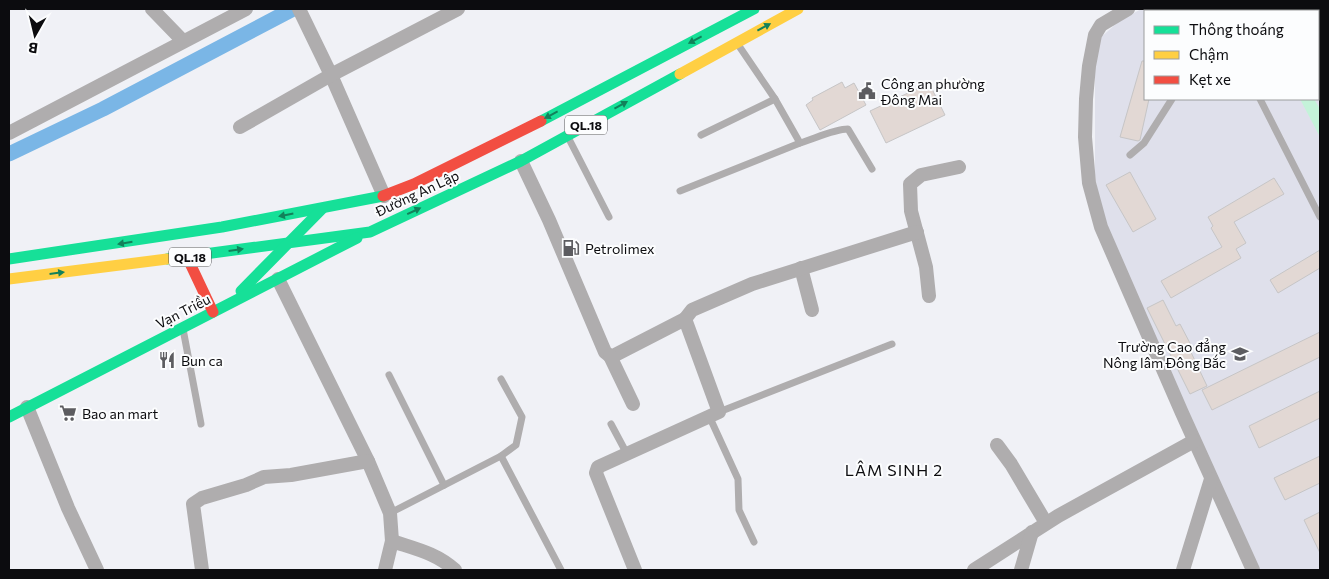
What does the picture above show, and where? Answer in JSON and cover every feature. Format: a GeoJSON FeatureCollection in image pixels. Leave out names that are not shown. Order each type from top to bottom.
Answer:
{"type":"FeatureCollection","features":[{"type":"Feature","properties":{"kind":"main road","name":"Đường An Lập"},"geometry":{"type":"LineString","coordinates":[[9,258],[77,250],[368,203],[414,184],[489,148],[754,9]]}},
{"type":"Feature","properties":{"kind":"main road","name":"Đường An Lập"},"geometry":{"type":"LineString","coordinates":[[9,279],[289,243],[370,228],[521,161],[798,9]]}},
{"type":"Feature","properties":{"kind":"main road"},"geometry":{"type":"LineString","coordinates":[[227,305],[322,209]]}},
{"type":"Feature","properties":{"kind":"main road","name":"Vạn Triều"},"geometry":{"type":"LineString","coordinates":[[9,417],[278,279],[370,228]]}},
{"type":"Feature","properties":{"kind":"main road"},"geometry":{"type":"LineString","coordinates":[[188,257],[213,312]]}},
{"type":"Feature","properties":{"kind":"street"},"geometry":{"type":"LineString","coordinates":[[152,9],[183,41]]}},
{"type":"Feature","properties":{"kind":"street"},"geometry":{"type":"LineString","coordinates":[[9,132],[246,9]]}},
{"type":"Feature","properties":{"kind":"street"},"geometry":{"type":"LineString","coordinates":[[299,9],[331,75],[384,196]]}},
{"type":"Feature","properties":{"kind":"street"},"geometry":{"type":"LineString","coordinates":[[240,126],[331,75],[458,9]]}},
{"type":"Feature","properties":{"kind":"street"},"geometry":{"type":"LineString","coordinates":[[1128,9],[1100,25],[1095,35],[1089,66],[1086,100],[1085,137],[1089,183],[1101,227],[1253,570]]}},
{"type":"Feature","properties":{"kind":"street"},"geometry":{"type":"LineString","coordinates":[[521,161],[549,220],[605,352],[610,356],[633,404]]}},
{"type":"Feature","properties":{"kind":"street"},"geometry":{"type":"LineString","coordinates":[[930,296],[926,267],[911,211],[910,184],[921,175],[959,167]]}},
{"type":"Feature","properties":{"kind":"street"},"geometry":{"type":"LineString","coordinates":[[610,356],[685,319],[692,310],[752,284],[917,232]]}},
{"type":"Feature","properties":{"kind":"street"},"geometry":{"type":"LineString","coordinates":[[801,268],[812,310]]}},
{"type":"Feature","properties":{"kind":"street"},"geometry":{"type":"LineString","coordinates":[[278,279],[368,461],[390,513],[392,542],[385,570]]}},
{"type":"Feature","properties":{"kind":"street"},"geometry":{"type":"LineString","coordinates":[[635,570],[596,473],[598,467],[715,415],[685,319]]}},
{"type":"Feature","properties":{"kind":"street"},"geometry":{"type":"LineString","coordinates":[[27,407],[64,499],[97,570]]}},
{"type":"Feature","properties":{"kind":"street"},"geometry":{"type":"LineString","coordinates":[[974,570],[1046,523],[1194,440]]}},
{"type":"Feature","properties":{"kind":"street"},"geometry":{"type":"LineString","coordinates":[[997,445],[1011,464],[1046,523]]}},
{"type":"Feature","properties":{"kind":"street"},"geometry":{"type":"LineString","coordinates":[[202,570],[193,504],[202,498],[246,485],[264,477],[291,475],[368,461]]}},
{"type":"Feature","properties":{"kind":"street"},"geometry":{"type":"LineString","coordinates":[[1183,570],[1212,479]]}},
{"type":"Feature","properties":{"kind":"street"},"geometry":{"type":"LineString","coordinates":[[1021,570],[1032,532]]}},
{"type":"Feature","properties":{"kind":"street"},"geometry":{"type":"LineString","coordinates":[[392,542],[424,551],[443,560],[455,570]]}},
{"type":"Feature","properties":{"kind":"lane"},"geometry":{"type":"LineString","coordinates":[[736,42],[775,100],[800,143]]}},
{"type":"Feature","properties":{"kind":"lane"},"geometry":{"type":"LineString","coordinates":[[701,135],[775,100]]}},
{"type":"Feature","properties":{"kind":"lane"},"geometry":{"type":"LineString","coordinates":[[1130,155],[1144,143],[1171,100]]}},
{"type":"Feature","properties":{"kind":"lane"},"geometry":{"type":"LineString","coordinates":[[1261,100],[1320,217]]}},
{"type":"Feature","properties":{"kind":"lane"},"geometry":{"type":"LineString","coordinates":[[680,191],[800,143],[841,130],[848,130],[872,169]]}},
{"type":"Feature","properties":{"kind":"lane"},"geometry":{"type":"LineString","coordinates":[[567,135],[609,217]]}},
{"type":"Feature","properties":{"kind":"lane"},"geometry":{"type":"LineString","coordinates":[[183,327],[201,424]]}},
{"type":"Feature","properties":{"kind":"lane"},"geometry":{"type":"LineString","coordinates":[[754,542],[739,510],[738,479],[715,415],[892,344]]}},
{"type":"Feature","properties":{"kind":"lane"},"geometry":{"type":"LineString","coordinates":[[388,375],[444,485]]}},
{"type":"Feature","properties":{"kind":"lane"},"geometry":{"type":"LineString","coordinates":[[390,513],[501,456],[516,445],[522,417],[501,379]]}},
{"type":"Feature","properties":{"kind":"lane"},"geometry":{"type":"LineString","coordinates":[[611,424],[627,454]]}},
{"type":"Feature","properties":{"kind":"lane"},"geometry":{"type":"LineString","coordinates":[[501,456],[561,570]]}},
{"type":"Feature","properties":{"kind":"shaded area","name":"Trường Cao đẳng Nông lâm Đông Bắc"},"geometry":{"type":"Polygon","coordinates":[[[1141,9],[1320,9],[1320,570],[1259,570],[1113,245],[1099,204],[1095,175],[1095,55],[1099,39],[1117,23],[1141,9]]]}},
{"type":"Feature","properties":{"kind":"green space"},"geometry":{"type":"Polygon","coordinates":[[[1301,100],[1315,100],[1320,109],[1320,137],[1301,100]]]}},
{"type":"Feature","properties":{"kind":"building"},"geometry":{"type":"Polygon","coordinates":[[[1142,61],[1144,61],[1144,100],[1149,100],[1140,140],[1120,137],[1142,61]]]}},
{"type":"Feature","properties":{"kind":"building"},"geometry":{"type":"Polygon","coordinates":[[[842,82],[845,88],[854,83],[866,105],[820,130],[806,105],[813,100],[812,98],[842,82]]]}},
{"type":"Feature","properties":{"kind":"building"},"geometry":{"type":"Polygon","coordinates":[[[929,83],[945,115],[886,143],[870,111],[929,83]]]}},
{"type":"Feature","properties":{"kind":"building"},"geometry":{"type":"Polygon","coordinates":[[[1130,172],[1156,219],[1133,232],[1106,185],[1130,172]]]}},
{"type":"Feature","properties":{"kind":"building"},"geometry":{"type":"Polygon","coordinates":[[[1274,178],[1284,194],[1234,222],[1246,243],[1236,249],[1241,258],[1171,298],[1161,281],[1222,247],[1211,228],[1213,226],[1208,217],[1274,178]]]}},
{"type":"Feature","properties":{"kind":"building"},"geometry":{"type":"Polygon","coordinates":[[[1320,250],[1320,268],[1278,293],[1270,280],[1320,250]]]}},
{"type":"Feature","properties":{"kind":"building"},"geometry":{"type":"Polygon","coordinates":[[[1163,300],[1176,326],[1180,324],[1192,347],[1189,348],[1207,386],[1190,394],[1147,308],[1163,300]]]}},
{"type":"Feature","properties":{"kind":"building"},"geometry":{"type":"Polygon","coordinates":[[[1320,332],[1320,357],[1212,410],[1202,390],[1320,332]]]}},
{"type":"Feature","properties":{"kind":"building"},"geometry":{"type":"Polygon","coordinates":[[[1320,391],[1320,418],[1259,448],[1249,426],[1320,391]]]}},
{"type":"Feature","properties":{"kind":"building"},"geometry":{"type":"Polygon","coordinates":[[[1320,456],[1320,483],[1285,500],[1274,478],[1320,456]]]}},
{"type":"Feature","properties":{"kind":"building"},"geometry":{"type":"Polygon","coordinates":[[[1320,512],[1320,553],[1304,520],[1320,512]]]}},
{"type":"Feature","properties":{"kind":"waterway"},"geometry":{"type":"LineString","coordinates":[[9,154],[103,109],[293,9]]}},
{"type":"Feature","properties":{"kind":"traffic: fast"},"geometry":{"type":"LineString","coordinates":[[541,121],[754,9]]}},
{"type":"Feature","properties":{"kind":"traffic: fast"},"geometry":{"type":"LineString","coordinates":[[167,259],[370,232],[521,161],[680,74]]}},
{"type":"Feature","properties":{"kind":"traffic: fast"},"geometry":{"type":"LineString","coordinates":[[9,259],[222,227],[383,196]]}},
{"type":"Feature","properties":{"kind":"traffic: fast"},"geometry":{"type":"LineString","coordinates":[[241,291],[322,209]]}},
{"type":"Feature","properties":{"kind":"traffic: fast"},"geometry":{"type":"LineString","coordinates":[[9,417],[357,238]]}},
{"type":"Feature","properties":{"kind":"traffic: slow"},"geometry":{"type":"LineString","coordinates":[[680,74],[798,9]]}},
{"type":"Feature","properties":{"kind":"traffic: slow"},"geometry":{"type":"LineString","coordinates":[[9,279],[167,259]]}},
{"type":"Feature","properties":{"kind":"traffic: jam"},"geometry":{"type":"LineString","coordinates":[[383,196],[414,184],[541,121]]}},
{"type":"Feature","properties":{"kind":"traffic: jam"},"geometry":{"type":"LineString","coordinates":[[187,257],[213,312]]}},
{"type":"Feature","properties":{"kind":"place","name":"Công an phường Đông Mai"},"geometry":{"type":"Point","coordinates":[867,91]}},
{"type":"Feature","properties":{"kind":"place","name":"Petrolimex"},"geometry":{"type":"Point","coordinates":[571,248]}},
{"type":"Feature","properties":{"kind":"place","name":"Trường Cao đẳng Nông lâm Đông Bắc"},"geometry":{"type":"Point","coordinates":[1240,354]}},
{"type":"Feature","properties":{"kind":"place","name":"Bun ca"},"geometry":{"type":"Point","coordinates":[167,360]}},
{"type":"Feature","properties":{"kind":"place","name":"Bao an mart"},"geometry":{"type":"Point","coordinates":[68,413]}},
{"type":"Feature","properties":{"kind":"district","name":"LÂM SINH 2"},"geometry":{"type":"Point","coordinates":[894,469]}}]}
